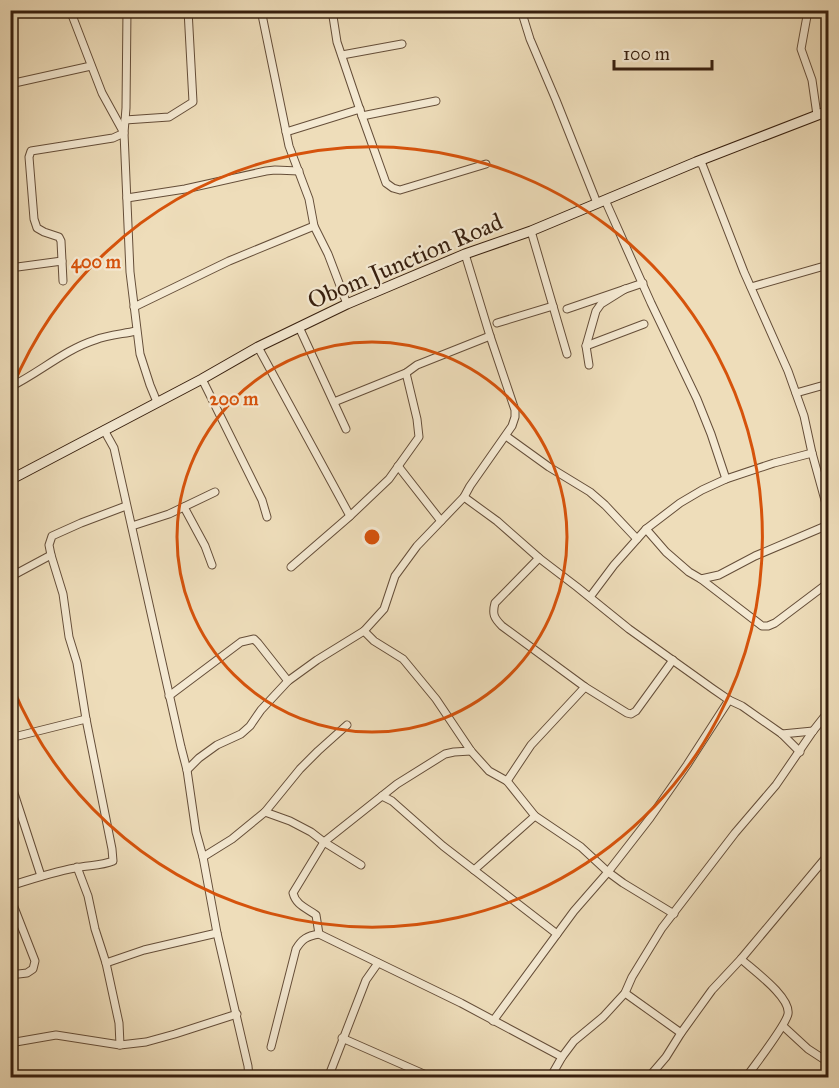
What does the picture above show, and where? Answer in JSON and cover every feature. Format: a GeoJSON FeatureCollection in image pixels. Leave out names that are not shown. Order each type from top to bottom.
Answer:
{"type":"FeatureCollection","features":[{"type":"Feature","properties":{"kind":"main road","name":"Obom Junction Road"},"geometry":{"type":"LineString","coordinates":[[10,480],[258,347],[346,304],[465,254],[531,231],[696,162],[828,111]]}},
{"type":"Feature","properties":{"kind":"street"},"geometry":{"type":"LineString","coordinates":[[70,10],[102,93],[124,133]]}},
{"type":"Feature","properties":{"kind":"street"},"geometry":{"type":"LineString","coordinates":[[127,10],[124,133],[130,272],[140,354],[157,402]]}},
{"type":"Feature","properties":{"kind":"street"},"geometry":{"type":"LineString","coordinates":[[126,120],[169,117],[193,102],[188,10]]}},
{"type":"Feature","properties":{"kind":"street"},"geometry":{"type":"LineString","coordinates":[[261,10],[289,146],[309,199],[314,226],[328,254],[346,304]]}},
{"type":"Feature","properties":{"kind":"street"},"geometry":{"type":"LineString","coordinates":[[332,10],[333,26],[342,55],[386,183],[393,189],[400,190],[486,164]]}},
{"type":"Feature","properties":{"kind":"street"},"geometry":{"type":"LineString","coordinates":[[521,10],[530,39],[601,202],[643,283],[697,399],[726,479]]}},
{"type":"Feature","properties":{"kind":"street"},"geometry":{"type":"LineString","coordinates":[[807,10],[801,49],[812,80],[817,115]]}},
{"type":"Feature","properties":{"kind":"street"},"geometry":{"type":"LineString","coordinates":[[342,55],[402,44]]}},
{"type":"Feature","properties":{"kind":"street"},"geometry":{"type":"LineString","coordinates":[[10,84],[91,66]]}},
{"type":"Feature","properties":{"kind":"street"},"geometry":{"type":"LineString","coordinates":[[286,132],[361,112],[436,101]]}},
{"type":"Feature","properties":{"kind":"street"},"geometry":{"type":"LineString","coordinates":[[63,281],[61,241],[59,237],[37,228],[34,219],[29,157],[31,151],[113,138],[124,133]]}},
{"type":"Feature","properties":{"kind":"street"},"geometry":{"type":"LineString","coordinates":[[696,162],[702,164],[796,393],[828,511]]}},
{"type":"Feature","properties":{"kind":"street"},"geometry":{"type":"LineString","coordinates":[[127,198],[185,189],[266,171],[299,171]]}},
{"type":"Feature","properties":{"kind":"street"},"geometry":{"type":"LineString","coordinates":[[134,307],[229,261],[314,226]]}},
{"type":"Feature","properties":{"kind":"street"},"geometry":{"type":"LineString","coordinates":[[531,231],[567,354]]}},
{"type":"Feature","properties":{"kind":"street"},"geometry":{"type":"LineString","coordinates":[[188,770],[199,758],[217,745],[241,734],[250,726],[261,710],[288,681],[364,631],[384,609],[395,576],[417,546],[464,497],[512,426],[515,410],[465,254]]}},
{"type":"Feature","properties":{"kind":"street"},"geometry":{"type":"LineString","coordinates":[[10,268],[62,261]]}},
{"type":"Feature","properties":{"kind":"street"},"geometry":{"type":"LineString","coordinates":[[751,287],[828,265]]}},
{"type":"Feature","properties":{"kind":"street"},"geometry":{"type":"LineString","coordinates":[[567,309],[643,283]]}},
{"type":"Feature","properties":{"kind":"street"},"geometry":{"type":"LineString","coordinates":[[589,365],[586,346],[598,308],[625,289]]}},
{"type":"Feature","properties":{"kind":"street"},"geometry":{"type":"LineString","coordinates":[[497,323],[553,306]]}},
{"type":"Feature","properties":{"kind":"street"},"geometry":{"type":"LineString","coordinates":[[586,346],[644,324]]}},
{"type":"Feature","properties":{"kind":"street"},"geometry":{"type":"LineString","coordinates":[[299,327],[346,429]]}},
{"type":"Feature","properties":{"kind":"street"},"geometry":{"type":"LineString","coordinates":[[10,387],[26,380],[62,356],[95,340],[136,331]]}},
{"type":"Feature","properties":{"kind":"street"},"geometry":{"type":"LineString","coordinates":[[334,402],[490,336]]}},
{"type":"Feature","properties":{"kind":"street"},"geometry":{"type":"LineString","coordinates":[[258,347],[350,516]]}},
{"type":"Feature","properties":{"kind":"street"},"geometry":{"type":"LineString","coordinates":[[291,567],[389,479],[419,437],[406,373]]}},
{"type":"Feature","properties":{"kind":"street"},"geometry":{"type":"LineString","coordinates":[[202,379],[262,500],[267,517]]}},
{"type":"Feature","properties":{"kind":"street"},"geometry":{"type":"LineString","coordinates":[[796,393],[828,384]]}},
{"type":"Feature","properties":{"kind":"street"},"geometry":{"type":"LineString","coordinates":[[104,430],[114,448],[169,696],[188,770],[196,832],[249,1077]]}},
{"type":"Feature","properties":{"kind":"street"},"geometry":{"type":"LineString","coordinates":[[506,435],[549,467],[590,492],[637,539]]}},
{"type":"Feature","properties":{"kind":"street"},"geometry":{"type":"LineString","coordinates":[[590,597],[609,571],[646,529],[680,503],[726,479],[812,453]]}},
{"type":"Feature","properties":{"kind":"street"},"geometry":{"type":"LineString","coordinates":[[398,466],[441,521]]}},
{"type":"Feature","properties":{"kind":"street"},"geometry":{"type":"LineString","coordinates":[[820,478],[828,475]]}},
{"type":"Feature","properties":{"kind":"street"},"geometry":{"type":"LineString","coordinates":[[132,526],[169,514],[216,492]]}},
{"type":"Feature","properties":{"kind":"street"},"geometry":{"type":"LineString","coordinates":[[464,497],[497,521],[539,558],[629,629],[729,700],[742,706],[782,734],[800,752]]}},
{"type":"Feature","properties":{"kind":"street"},"geometry":{"type":"LineString","coordinates":[[10,886],[77,867],[106,864],[113,861],[77,663],[69,637],[63,594],[50,545],[52,536],[126,506]]}},
{"type":"Feature","properties":{"kind":"street"},"geometry":{"type":"LineString","coordinates":[[184,507],[205,546],[212,565]]}},
{"type":"Feature","properties":{"kind":"street"},"geometry":{"type":"LineString","coordinates":[[701,579],[720,575],[755,556],[828,525]]}},
{"type":"Feature","properties":{"kind":"street"},"geometry":{"type":"LineString","coordinates":[[646,529],[666,552],[689,572],[762,626],[775,623],[828,583]]}},
{"type":"Feature","properties":{"kind":"street"},"geometry":{"type":"LineString","coordinates":[[10,577],[51,555]]}},
{"type":"Feature","properties":{"kind":"street"},"geometry":{"type":"LineString","coordinates":[[539,558],[495,603],[494,617],[502,626],[585,687],[631,714],[636,711],[673,660]]}},
{"type":"Feature","properties":{"kind":"street"},"geometry":{"type":"LineString","coordinates":[[713,588],[720,575]]}},
{"type":"Feature","properties":{"kind":"street"},"geometry":{"type":"LineString","coordinates":[[364,631],[374,641],[403,659],[436,699],[471,751],[489,771],[507,781],[535,816],[581,847],[623,883],[674,914]]}},
{"type":"Feature","properties":{"kind":"street"},"geometry":{"type":"LineString","coordinates":[[169,696],[247,639],[254,639],[258,643],[288,681]]}},
{"type":"Feature","properties":{"kind":"street"},"geometry":{"type":"LineString","coordinates":[[507,781],[531,746],[585,687]]}},
{"type":"Feature","properties":{"kind":"street"},"geometry":{"type":"LineString","coordinates":[[493,1021],[557,934],[650,818],[729,700]]}},
{"type":"Feature","properties":{"kind":"street"},"geometry":{"type":"LineString","coordinates":[[550,1077],[574,1041],[603,1017],[625,993],[632,977],[663,928],[735,833],[770,792],[828,712]]}},
{"type":"Feature","properties":{"kind":"street"},"geometry":{"type":"LineString","coordinates":[[10,738],[86,719]]}},
{"type":"Feature","properties":{"kind":"street"},"geometry":{"type":"LineString","coordinates":[[203,857],[265,812],[300,769],[347,725]]}},
{"type":"Feature","properties":{"kind":"street"},"geometry":{"type":"LineString","coordinates":[[782,734],[813,731]]}},
{"type":"Feature","properties":{"kind":"street"},"geometry":{"type":"LineString","coordinates":[[319,934],[316,915],[299,904],[293,893],[324,842],[397,784],[445,754],[471,751]]}},
{"type":"Feature","properties":{"kind":"street"},"geometry":{"type":"LineString","coordinates":[[10,781],[41,876]]}},
{"type":"Feature","properties":{"kind":"street"},"geometry":{"type":"LineString","coordinates":[[382,796],[392,801],[443,846],[557,934]]}},
{"type":"Feature","properties":{"kind":"street"},"geometry":{"type":"LineString","coordinates":[[265,812],[311,832],[361,865]]}},
{"type":"Feature","properties":{"kind":"street"},"geometry":{"type":"LineString","coordinates":[[474,870],[535,816]]}},
{"type":"Feature","properties":{"kind":"street"},"geometry":{"type":"LineString","coordinates":[[648,1077],[666,1057],[712,990],[828,855]]}},
{"type":"Feature","properties":{"kind":"street"},"geometry":{"type":"LineString","coordinates":[[77,867],[88,896],[95,929],[106,963],[119,1023],[120,1045]]}},
{"type":"Feature","properties":{"kind":"street"},"geometry":{"type":"LineString","coordinates":[[10,897],[35,961],[33,969],[27,973],[10,975]]}},
{"type":"Feature","properties":{"kind":"street"},"geometry":{"type":"LineString","coordinates":[[106,963],[144,950],[218,933]]}},
{"type":"Feature","properties":{"kind":"street"},"geometry":{"type":"LineString","coordinates":[[271,1047],[296,949],[302,939],[319,934],[461,1003],[562,1057]]}},
{"type":"Feature","properties":{"kind":"street"},"geometry":{"type":"LineString","coordinates":[[741,959],[777,991],[788,1007],[788,1015],[783,1026],[747,1076]]}},
{"type":"Feature","properties":{"kind":"street"},"geometry":{"type":"LineString","coordinates":[[328,1077],[366,980],[378,963]]}},
{"type":"Feature","properties":{"kind":"street"},"geometry":{"type":"LineString","coordinates":[[625,993],[681,1033]]}},
{"type":"Feature","properties":{"kind":"street"},"geometry":{"type":"LineString","coordinates":[[10,1043],[56,1035],[120,1045],[146,1042],[237,1014]]}},
{"type":"Feature","properties":{"kind":"street"},"geometry":{"type":"LineString","coordinates":[[783,1026],[828,1062]]}},
{"type":"Feature","properties":{"kind":"street"},"geometry":{"type":"LineString","coordinates":[[342,1038],[433,1077]]}}]}
